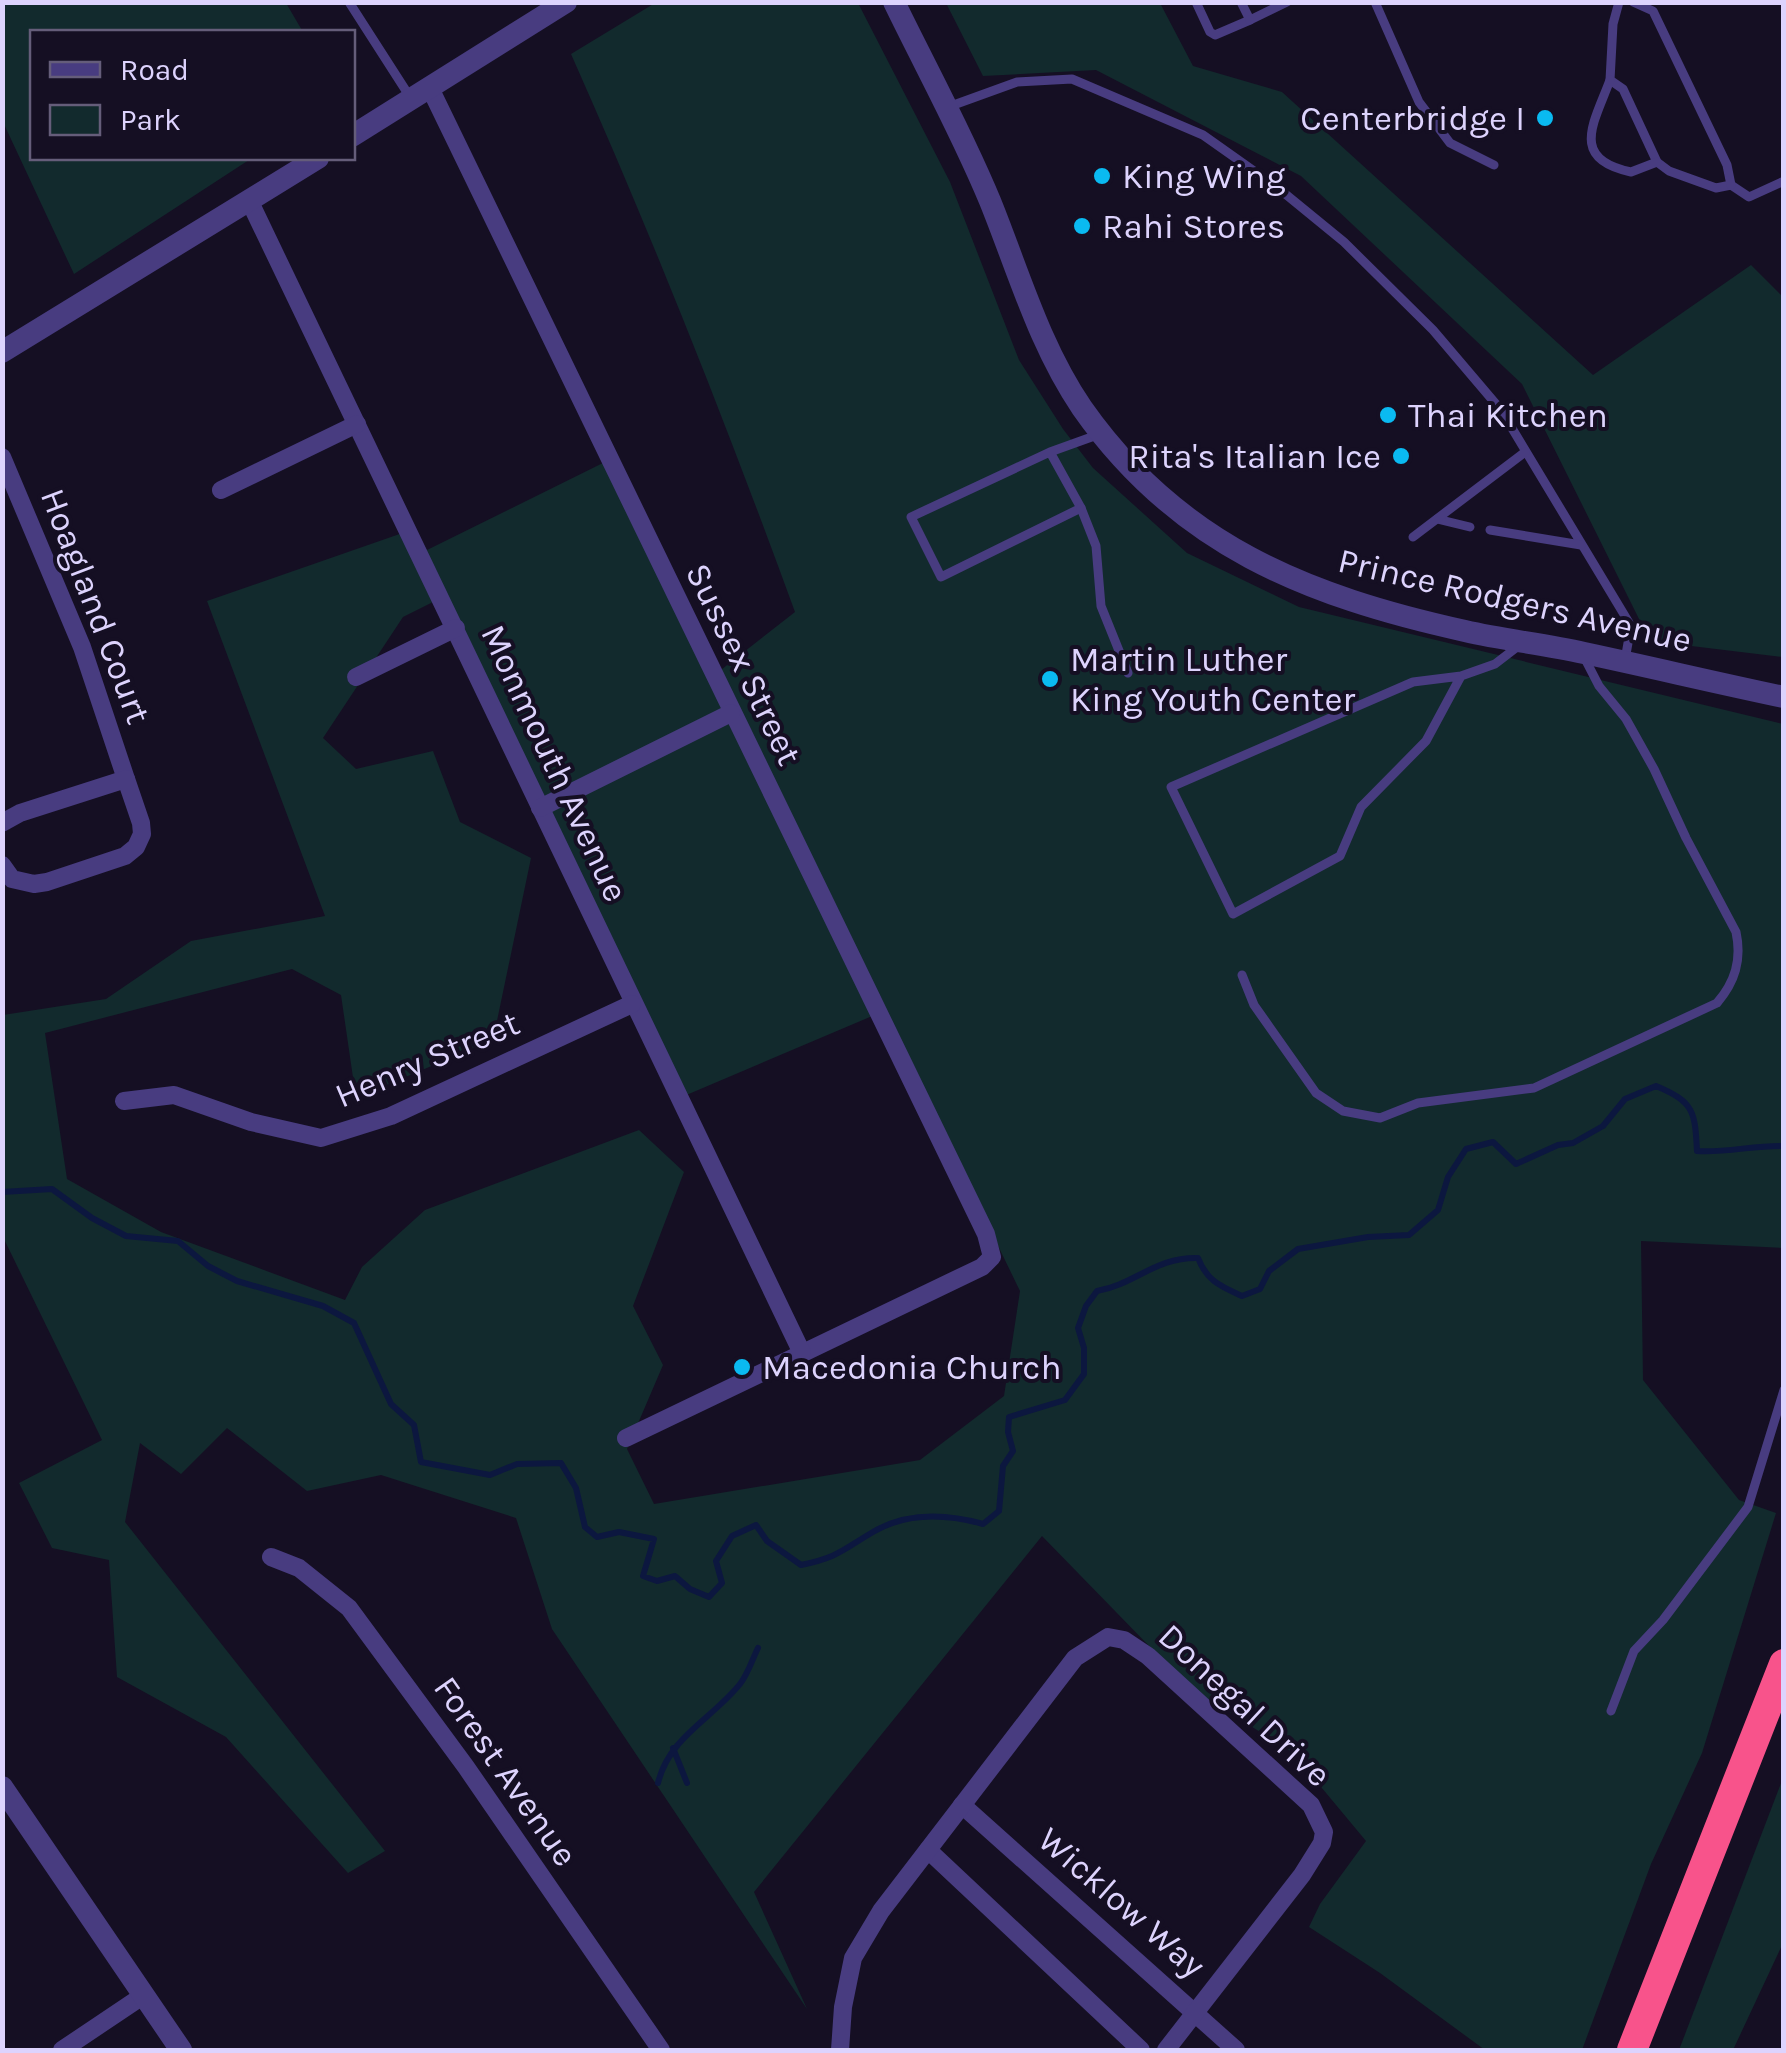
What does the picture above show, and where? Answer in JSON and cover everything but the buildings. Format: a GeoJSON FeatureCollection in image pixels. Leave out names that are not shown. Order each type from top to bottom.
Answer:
{"type":"FeatureCollection","features":[{"type":"Feature","properties":{"kind":"highway"},"geometry":{"type":"LineString","coordinates":[[1632,2050],[1784,1664]]}},
{"type":"Feature","properties":{"kind":"street"},"geometry":{"type":"LineString","coordinates":[[355,134],[566,2]]}},
{"type":"Feature","properties":{"kind":"street","name":"Prince Rodgers Avenue"},"geometry":{"type":"LineString","coordinates":[[894,2],[988,197],[1039,328],[1081,406],[1170,503],[1226,546],[1273,572],[1325,593],[1463,631],[1582,652],[1784,698]]}},
{"type":"Feature","properties":{"kind":"street","name":"Sussex Street"},"geometry":{"type":"LineString","coordinates":[[420,94],[986,1234],[992,1257],[982,1267],[802,1353]]}},
{"type":"Feature","properties":{"kind":"street"},"geometry":{"type":"LineString","coordinates":[[2,352],[315,160]]}},
{"type":"Feature","properties":{"kind":"street","name":"Monmouth Avenue"},"geometry":{"type":"LineString","coordinates":[[248,200],[802,1353]]}},
{"type":"Feature","properties":{"kind":"street"},"geometry":{"type":"LineString","coordinates":[[221,490],[357,424]]}},
{"type":"Feature","properties":{"kind":"street","name":"Hoagland Court"},"geometry":{"type":"LineString","coordinates":[[2,456],[82,647],[142,834],[136,847],[125,856],[34,884],[12,879],[2,864]]}},
{"type":"Feature","properties":{"kind":"street"},"geometry":{"type":"LineString","coordinates":[[356,677],[456,628]]}},
{"type":"Feature","properties":{"kind":"street"},"geometry":{"type":"LineString","coordinates":[[540,808],[731,714]]}},
{"type":"Feature","properties":{"kind":"street","name":"Hoagland Court"},"geometry":{"type":"LineString","coordinates":[[2,824],[20,813],[126,779]]}},
{"type":"Feature","properties":{"kind":"street","name":"Henry Street"},"geometry":{"type":"LineString","coordinates":[[124,1101],[174,1096],[251,1122],[321,1138],[391,1116],[632,1004]]}},
{"type":"Feature","properties":{"kind":"street"},"geometry":{"type":"LineString","coordinates":[[626,1438],[802,1353]]}},
{"type":"Feature","properties":{"kind":"street","name":"Forest Avenue"},"geometry":{"type":"LineString","coordinates":[[271,1557],[299,1568],[349,1608],[466,1767],[661,2050]]}},
{"type":"Feature","properties":{"kind":"street","name":"Donegal Drive"},"geometry":{"type":"LineString","coordinates":[[840,2050],[843,2007],[853,1958],[882,1911],[1074,1658],[1108,1637],[1140,1648],[1310,1805],[1324,1832],[1322,1843],[1302,1875],[1166,2050]]}},
{"type":"Feature","properties":{"kind":"street"},"geometry":{"type":"LineString","coordinates":[[2,1787],[181,2050]]}},
{"type":"Feature","properties":{"kind":"street","name":"Wicklow Way"},"geometry":{"type":"LineString","coordinates":[[962,1805],[1236,2050]]}},
{"type":"Feature","properties":{"kind":"street"},"geometry":{"type":"LineString","coordinates":[[928,1850],[1141,2050]]}},
{"type":"Feature","properties":{"kind":"street"},"geometry":{"type":"LineString","coordinates":[[62,2050],[144,1995]]}},
{"type":"Feature","properties":{"kind":"lane"},"geometry":{"type":"LineString","coordinates":[[350,2],[420,94]]}},
{"type":"Feature","properties":{"kind":"lane"},"geometry":{"type":"LineString","coordinates":[[1196,2],[1210,32],[1216,35],[1286,2]]}},
{"type":"Feature","properties":{"kind":"lane"},"geometry":{"type":"LineString","coordinates":[[1241,2],[1250,20]]}},
{"type":"Feature","properties":{"kind":"lane"},"geometry":{"type":"LineString","coordinates":[[1375,2],[1418,102],[1450,143],[1494,165]]}},
{"type":"Feature","properties":{"kind":"lane"},"geometry":{"type":"LineString","coordinates":[[1619,2],[1613,24],[1610,80],[1590,134],[1594,154],[1602,162],[1631,172],[1657,162]]}},
{"type":"Feature","properties":{"kind":"lane"},"geometry":{"type":"LineString","coordinates":[[1632,2],[1652,11],[1728,165],[1731,185]]}},
{"type":"Feature","properties":{"kind":"lane"},"geometry":{"type":"LineString","coordinates":[[946,108],[1017,82],[1072,79],[1203,134],[1344,242],[1433,330],[1501,410],[1630,626],[1624,663]]}},
{"type":"Feature","properties":{"kind":"lane"},"geometry":{"type":"LineString","coordinates":[[1610,80],[1623,90],[1657,162],[1669,171],[1716,188],[1731,185],[1749,197],[1784,182]]}},
{"type":"Feature","properties":{"kind":"lane"},"geometry":{"type":"LineString","coordinates":[[1081,508],[941,577],[911,517],[1050,452],[1103,433]]}},
{"type":"Feature","properties":{"kind":"lane"},"geometry":{"type":"LineString","coordinates":[[1050,452],[1081,508],[1096,546],[1101,606],[1128,672]]}},
{"type":"Feature","properties":{"kind":"lane"},"geometry":{"type":"LineString","coordinates":[[1413,538],[1526,452]]}},
{"type":"Feature","properties":{"kind":"lane"},"geometry":{"type":"LineString","coordinates":[[1437,519],[1470,527]]}},
{"type":"Feature","properties":{"kind":"lane"},"geometry":{"type":"LineString","coordinates":[[1490,530],[1581,545]]}},
{"type":"Feature","properties":{"kind":"lane"},"geometry":{"type":"LineString","coordinates":[[1461,676],[1426,741],[1361,807],[1340,856],[1232,914],[1171,787],[1413,682],[1461,676],[1495,664],[1523,642]]}},
{"type":"Feature","properties":{"kind":"lane"},"geometry":{"type":"LineString","coordinates":[[1242,975],[1254,1005],[1316,1093],[1342,1111],[1380,1118],[1418,1103],[1534,1088],[1717,1003],[1734,980],[1739,948],[1736,932],[1654,769],[1626,719],[1599,686],[1582,652]]}},
{"type":"Feature","properties":{"kind":"lane"},"geometry":{"type":"LineString","coordinates":[[1612,1712],[1634,1651],[1663,1620],[1748,1507],[1784,1390]]}},
{"type":"Feature","properties":{"kind":"green space"},"geometry":{"type":"Polygon","coordinates":[[[2,3],[286,3],[302,30],[30,30],[30,160],[249,160],[74,274],[3,122],[2,3]]]}},
{"type":"Feature","properties":{"kind":"green space"},"geometry":{"type":"Polygon","coordinates":[[[655,3],[858,3],[950,182],[1019,360],[1093,468],[1187,553],[1299,607],[1783,724],[1783,1248],[1641,1241],[1643,1380],[1739,1500],[1776,1513],[1702,1753],[1651,1864],[1582,2050],[1485,2050],[1309,1927],[1320,1904],[1366,1841],[1292,1752],[1189,1687],[1042,1536],[754,1892],[807,2009],[552,1629],[516,1518],[381,1475],[307,1491],[227,1428],[181,1474],[140,1443],[125,1522],[385,1851],[348,1873],[226,1737],[117,1677],[109,1560],[52,1548],[19,1483],[102,1440],[3,1237],[3,1015],[106,999],[191,941],[325,916],[207,601],[414,529],[427,550],[613,458],[717,673],[795,612],[688,331],[571,54],[655,3]],[[447,595],[403,617],[323,738],[356,769],[433,751],[460,822],[531,858],[493,1040],[356,1098],[341,995],[292,969],[45,1033],[67,1179],[161,1232],[345,1300],[362,1267],[425,1210],[639,1130],[684,1172],[633,1306],[663,1365],[627,1449],[654,1504],[920,1460],[1004,1396],[1020,1291],[884,1011],[684,1096],[447,595]]]}},
{"type":"Feature","properties":{"kind":"green space"},"geometry":{"type":"Polygon","coordinates":[[[946,3],[1160,3],[1193,66],[1282,92],[1593,375],[1751,265],[1783,297],[1783,657],[1650,641],[1522,384],[1301,176],[1096,70],[983,76],[946,3]]]}},
{"type":"Feature","properties":{"kind":"green space"},"geometry":{"type":"Polygon","coordinates":[[[1783,1778],[1783,1943],[1733,2050],[1679,2050],[1783,1778]]]}},
{"type":"Feature","properties":{"kind":"waterway"},"geometry":{"type":"LineString","coordinates":[[2,1192],[52,1189],[92,1218],[126,1236],[178,1241],[208,1266],[237,1281],[323,1306],[354,1323],[391,1404],[414,1425],[421,1462],[490,1475],[517,1464],[561,1463],[576,1488],[585,1527],[597,1537],[619,1532],[654,1539],[643,1576],[657,1581],[675,1576],[690,1589],[709,1597],[722,1583],[716,1561],[732,1536],[756,1525],[767,1541],[801,1565],[832,1556],[899,1521],[941,1517],[983,1524],[999,1511],[1003,1466],[1013,1451],[1009,1417],[1065,1400],[1084,1374],[1084,1348],[1078,1328],[1097,1291],[1157,1266],[1198,1258],[1215,1282],[1242,1296],[1260,1289],[1269,1271],[1298,1249],[1368,1237],[1409,1235],[1438,1210],[1448,1177],[1466,1149],[1493,1142],[1516,1164],[1558,1145],[1573,1143],[1603,1126],[1625,1099],[1656,1086],[1678,1097],[1690,1110],[1697,1151],[1784,1146]]}},
{"type":"Feature","properties":{"kind":"waterway"},"geometry":{"type":"LineString","coordinates":[[658,1783],[681,1741],[740,1684],[758,1648]]}},
{"type":"Feature","properties":{"kind":"waterway"},"geometry":{"type":"LineString","coordinates":[[673,1748],[687,1783]]}},
{"type":"Feature","properties":{"kind":"place","name":"Centerbridge I"},"geometry":{"type":"Point","coordinates":[1545,118]}},
{"type":"Feature","properties":{"kind":"place","name":"King Wing"},"geometry":{"type":"Point","coordinates":[1102,176]}},
{"type":"Feature","properties":{"kind":"place","name":"Rahi Stores"},"geometry":{"type":"Point","coordinates":[1082,226]}},
{"type":"Feature","properties":{"kind":"place","name":"Thai Kitchen"},"geometry":{"type":"Point","coordinates":[1388,415]}},
{"type":"Feature","properties":{"kind":"place","name":"Rita's Italian Ice"},"geometry":{"type":"Point","coordinates":[1401,456]}},
{"type":"Feature","properties":{"kind":"place","name":"Martin Luther King Youth Center"},"geometry":{"type":"Point","coordinates":[1050,679]}},
{"type":"Feature","properties":{"kind":"place","name":"Macedonia Church"},"geometry":{"type":"Point","coordinates":[742,1367]}}]}
